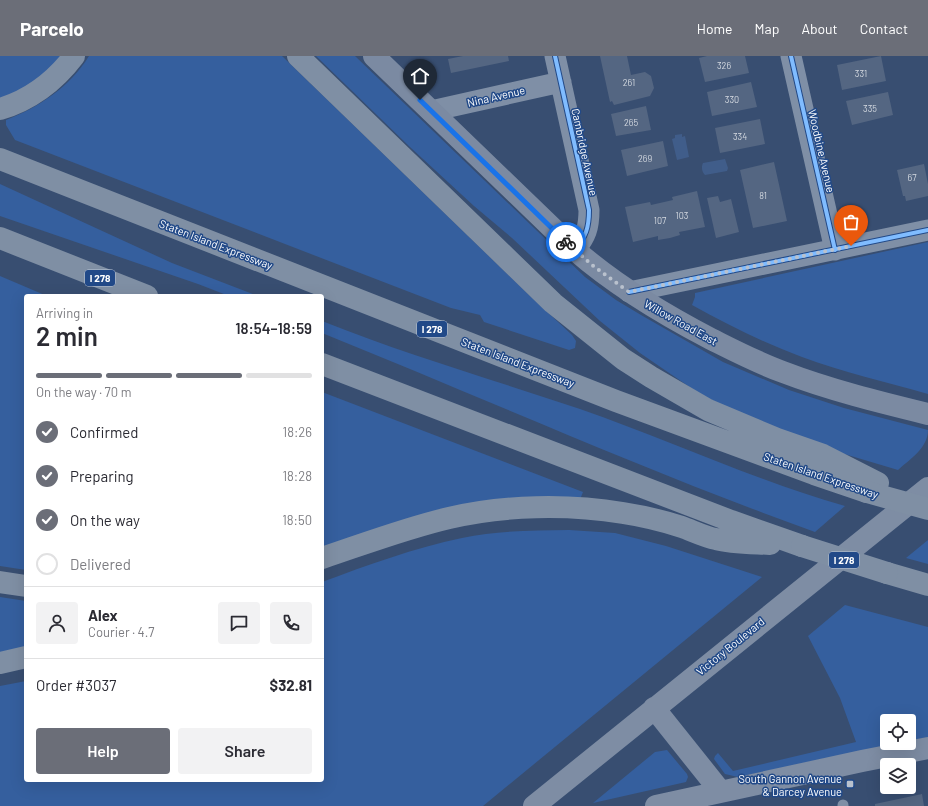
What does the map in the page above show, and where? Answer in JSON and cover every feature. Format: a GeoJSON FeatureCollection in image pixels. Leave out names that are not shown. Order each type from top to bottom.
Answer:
{"type":"FeatureCollection","features":[{"type":"Feature","properties":{"kind":"highway"},"geometry":{"type":"LineString","coordinates":[[0,109],[11,106],[42,88],[53,80],[74,56]]}},
{"type":"Feature","properties":{"kind":"highway"},"geometry":{"type":"LineString","coordinates":[[298,56],[553,303],[624,359],[651,377],[708,410],[771,436],[823,455],[872,487]]}},
{"type":"Feature","properties":{"kind":"highway","name":"Staten Island Expressway"},"geometry":{"type":"LineString","coordinates":[[0,159],[616,401],[814,474],[872,487],[928,509]]}},
{"type":"Feature","properties":{"kind":"highway","name":"I 278"},"geometry":{"type":"LineString","coordinates":[[0,238],[142,294]]}},
{"type":"Feature","properties":{"kind":"highway"},"geometry":{"type":"LineString","coordinates":[[54,260],[109,294]]}},
{"type":"Feature","properties":{"kind":"highway","name":"I 278"},"geometry":{"type":"LineString","coordinates":[[324,365],[724,519],[802,546],[928,585]]}},
{"type":"Feature","properties":{"kind":"highway"},"geometry":{"type":"LineString","coordinates":[[324,557],[399,532],[450,517],[536,507],[578,508],[623,513],[652,518],[716,539],[802,546]]}},
{"type":"Feature","properties":{"kind":"highway"},"geometry":{"type":"LineString","coordinates":[[0,582],[24,586]]}},
{"type":"Feature","properties":{"kind":"highway"},"geometry":{"type":"LineString","coordinates":[[0,663],[24,657]]}},
{"type":"Feature","properties":{"kind":"main road","name":"Willow Road East"},"geometry":{"type":"LineString","coordinates":[[374,56],[575,250],[629,292],[686,327],[781,372],[857,396],[928,414]]}},
{"type":"Feature","properties":{"kind":"main road","name":"Victory Boulevard"},"geometry":{"type":"LineString","coordinates":[[534,806],[928,488]]}},
{"type":"Feature","properties":{"kind":"main road"},"geometry":{"type":"LineString","coordinates":[[654,708],[721,792]]}},
{"type":"Feature","properties":{"kind":"main road"},"geometry":{"type":"LineString","coordinates":[[656,806],[928,748]]}},
{"type":"Feature","properties":{"kind":"street","name":"Cambridge Avenue"},"geometry":{"type":"LineString","coordinates":[[555,56],[589,210],[588,230],[575,250]]}},
{"type":"Feature","properties":{"kind":"street","name":"Woodbine Avenue"},"geometry":{"type":"LineString","coordinates":[[792,56],[835,250]]}},
{"type":"Feature","properties":{"kind":"street","name":"Nina Avenue"},"geometry":{"type":"LineString","coordinates":[[431,111],[561,82]]}},
{"type":"Feature","properties":{"kind":"street"},"geometry":{"type":"LineString","coordinates":[[629,292],[928,230]]}},
{"type":"Feature","properties":{"kind":"shaded area"},"geometry":{"type":"Polygon","coordinates":[[[0,56],[64,56],[33,85],[0,99],[0,56]]]}},
{"type":"Feature","properties":{"kind":"shaded area"},"geometry":{"type":"Polygon","coordinates":[[[89,56],[282,56],[572,335],[576,341],[575,348],[569,350],[484,322],[480,315],[451,308],[15,140],[6,125],[6,120],[30,109],[53,95],[73,77],[89,56]]]}},
{"type":"Feature","properties":{"kind":"shaded area"},"geometry":{"type":"Polygon","coordinates":[[[316,56],[355,56],[585,277],[616,300],[723,362],[789,390],[844,408],[928,430],[922,448],[898,470],[831,450],[728,409],[694,390],[640,353],[600,321],[512,238],[474,206],[410,147],[316,56]]]}},
{"type":"Feature","properties":{"kind":"shaded area"},"geometry":{"type":"Polygon","coordinates":[[[682,134],[682,137],[685,136],[689,157],[677,160],[672,139],[675,138],[675,135],[682,134]]]}},
{"type":"Feature","properties":{"kind":"shaded area"},"geometry":{"type":"Polygon","coordinates":[[[725,159],[728,168],[727,171],[704,174],[702,168],[703,163],[725,159]]]}},
{"type":"Feature","properties":{"kind":"shaded area"},"geometry":{"type":"Polygon","coordinates":[[[0,184],[172,263],[253,294],[224,294],[0,216],[0,184]]]}},
{"type":"Feature","properties":{"kind":"shaded area"},"geometry":{"type":"Polygon","coordinates":[[[928,242],[928,394],[802,357],[746,333],[692,305],[695,293],[928,242]]]}},
{"type":"Feature","properties":{"kind":"shaded area"},"geometry":{"type":"Polygon","coordinates":[[[0,276],[42,294],[24,294],[24,570],[0,566],[0,276]]]}},
{"type":"Feature","properties":{"kind":"shaded area"},"geometry":{"type":"Polygon","coordinates":[[[324,322],[418,356],[580,409],[745,472],[811,496],[845,506],[815,532],[691,485],[324,334],[324,322]]]}},
{"type":"Feature","properties":{"kind":"shaded area"},"geometry":{"type":"Polygon","coordinates":[[[324,393],[583,492],[579,502],[324,553],[324,393]]]}},
{"type":"Feature","properties":{"kind":"shaded area"},"geometry":{"type":"Polygon","coordinates":[[[569,530],[615,533],[666,546],[762,577],[483,806],[0,806],[0,686],[24,681],[24,782],[324,782],[324,581],[374,563],[444,542],[475,535],[569,530]]]}},
{"type":"Feature","properties":{"kind":"shaded area"},"geometry":{"type":"Polygon","coordinates":[[[928,540],[928,564],[906,558],[928,540]]]}},
{"type":"Feature","properties":{"kind":"shaded area"},"geometry":{"type":"Polygon","coordinates":[[[0,597],[24,601],[24,653],[0,659],[0,597]]]}},
{"type":"Feature","properties":{"kind":"shaded area"},"geometry":{"type":"Polygon","coordinates":[[[845,605],[928,627],[928,737],[916,740],[916,714],[880,714],[880,747],[738,777],[725,774],[714,759],[718,753],[733,771],[856,742],[840,698],[808,636],[845,605]]]}},
{"type":"Feature","properties":{"kind":"shaded area"},"geometry":{"type":"Polygon","coordinates":[[[667,750],[687,774],[688,777],[686,782],[593,803],[655,752],[667,750]]]}},
{"type":"Feature","properties":{"kind":"building"},"geometry":{"type":"Polygon","coordinates":[[[463,56],[508,56],[509,61],[451,73],[448,59],[463,56]]]}},
{"type":"Feature","properties":{"kind":"building"},"geometry":{"type":"Polygon","coordinates":[[[600,56],[627,56],[631,75],[645,72],[651,76],[654,88],[650,96],[614,105],[612,101],[610,102],[600,56]]]}},
{"type":"Feature","properties":{"kind":"building"},"geometry":{"type":"Polygon","coordinates":[[[707,56],[745,56],[749,73],[705,82],[699,58],[707,56]]]}},
{"type":"Feature","properties":{"kind":"building"},"geometry":{"type":"Polygon","coordinates":[[[881,56],[886,81],[842,90],[837,65],[881,56]]]}},
{"type":"Feature","properties":{"kind":"building"},"geometry":{"type":"Polygon","coordinates":[[[751,82],[757,107],[712,116],[707,92],[751,82]]]}},
{"type":"Feature","properties":{"kind":"building"},"geometry":{"type":"Polygon","coordinates":[[[888,92],[893,115],[852,125],[846,101],[888,92]]]}},
{"type":"Feature","properties":{"kind":"building"},"geometry":{"type":"Polygon","coordinates":[[[646,106],[651,130],[616,136],[611,114],[646,106]]]}},
{"type":"Feature","properties":{"kind":"building"},"geometry":{"type":"Polygon","coordinates":[[[760,119],[765,144],[720,153],[715,128],[760,119]]]}},
{"type":"Feature","properties":{"kind":"building"},"geometry":{"type":"Polygon","coordinates":[[[663,141],[668,166],[627,176],[621,150],[663,141]]]}},
{"type":"Feature","properties":{"kind":"building"},"geometry":{"type":"Polygon","coordinates":[[[774,162],[787,221],[753,228],[740,170],[774,162]]]}},
{"type":"Feature","properties":{"kind":"building"},"geometry":{"type":"Polygon","coordinates":[[[924,164],[928,184],[928,196],[906,201],[905,196],[903,196],[897,170],[924,164]]]}},
{"type":"Feature","properties":{"kind":"building"},"geometry":{"type":"Polygon","coordinates":[[[697,191],[705,227],[679,232],[680,235],[670,238],[658,240],[658,236],[633,242],[625,207],[650,202],[651,205],[673,200],[672,197],[697,191]]]}},
{"type":"Feature","properties":{"kind":"building"},"geometry":{"type":"Polygon","coordinates":[[[718,196],[720,202],[731,199],[739,232],[716,238],[707,198],[718,196]]]}},
{"type":"Feature","properties":{"kind":"building"},"geometry":{"type":"Polygon","coordinates":[[[922,794],[924,806],[875,806],[875,804],[922,794]]]}},
{"type":"Feature","properties":{"kind":"cycle path"},"geometry":{"type":"LineString","coordinates":[[555,56],[589,210],[586,232],[575,250]]}},
{"type":"Feature","properties":{"kind":"cycle path"},"geometry":{"type":"LineString","coordinates":[[791,56],[835,250]]}},
{"type":"Feature","properties":{"kind":"cycle path"},"geometry":{"type":"LineString","coordinates":[[629,292],[928,230]]}},
{"type":"Feature","properties":{"kind":"way so far"},"geometry":{"type":"LineString","coordinates":[[566,242],[592,265],[629,292],[851,246]]}},
{"type":"Feature","properties":{"kind":"place","name":"South Gannon Avenue & Darcey Avenue"},"geometry":{"type":"Point","coordinates":[850,784]}},
{"type":"Feature","properties":{"kind":"route"},"geometry":{"type":"LineString","coordinates":[[420,100],[566,242]]}}]}
